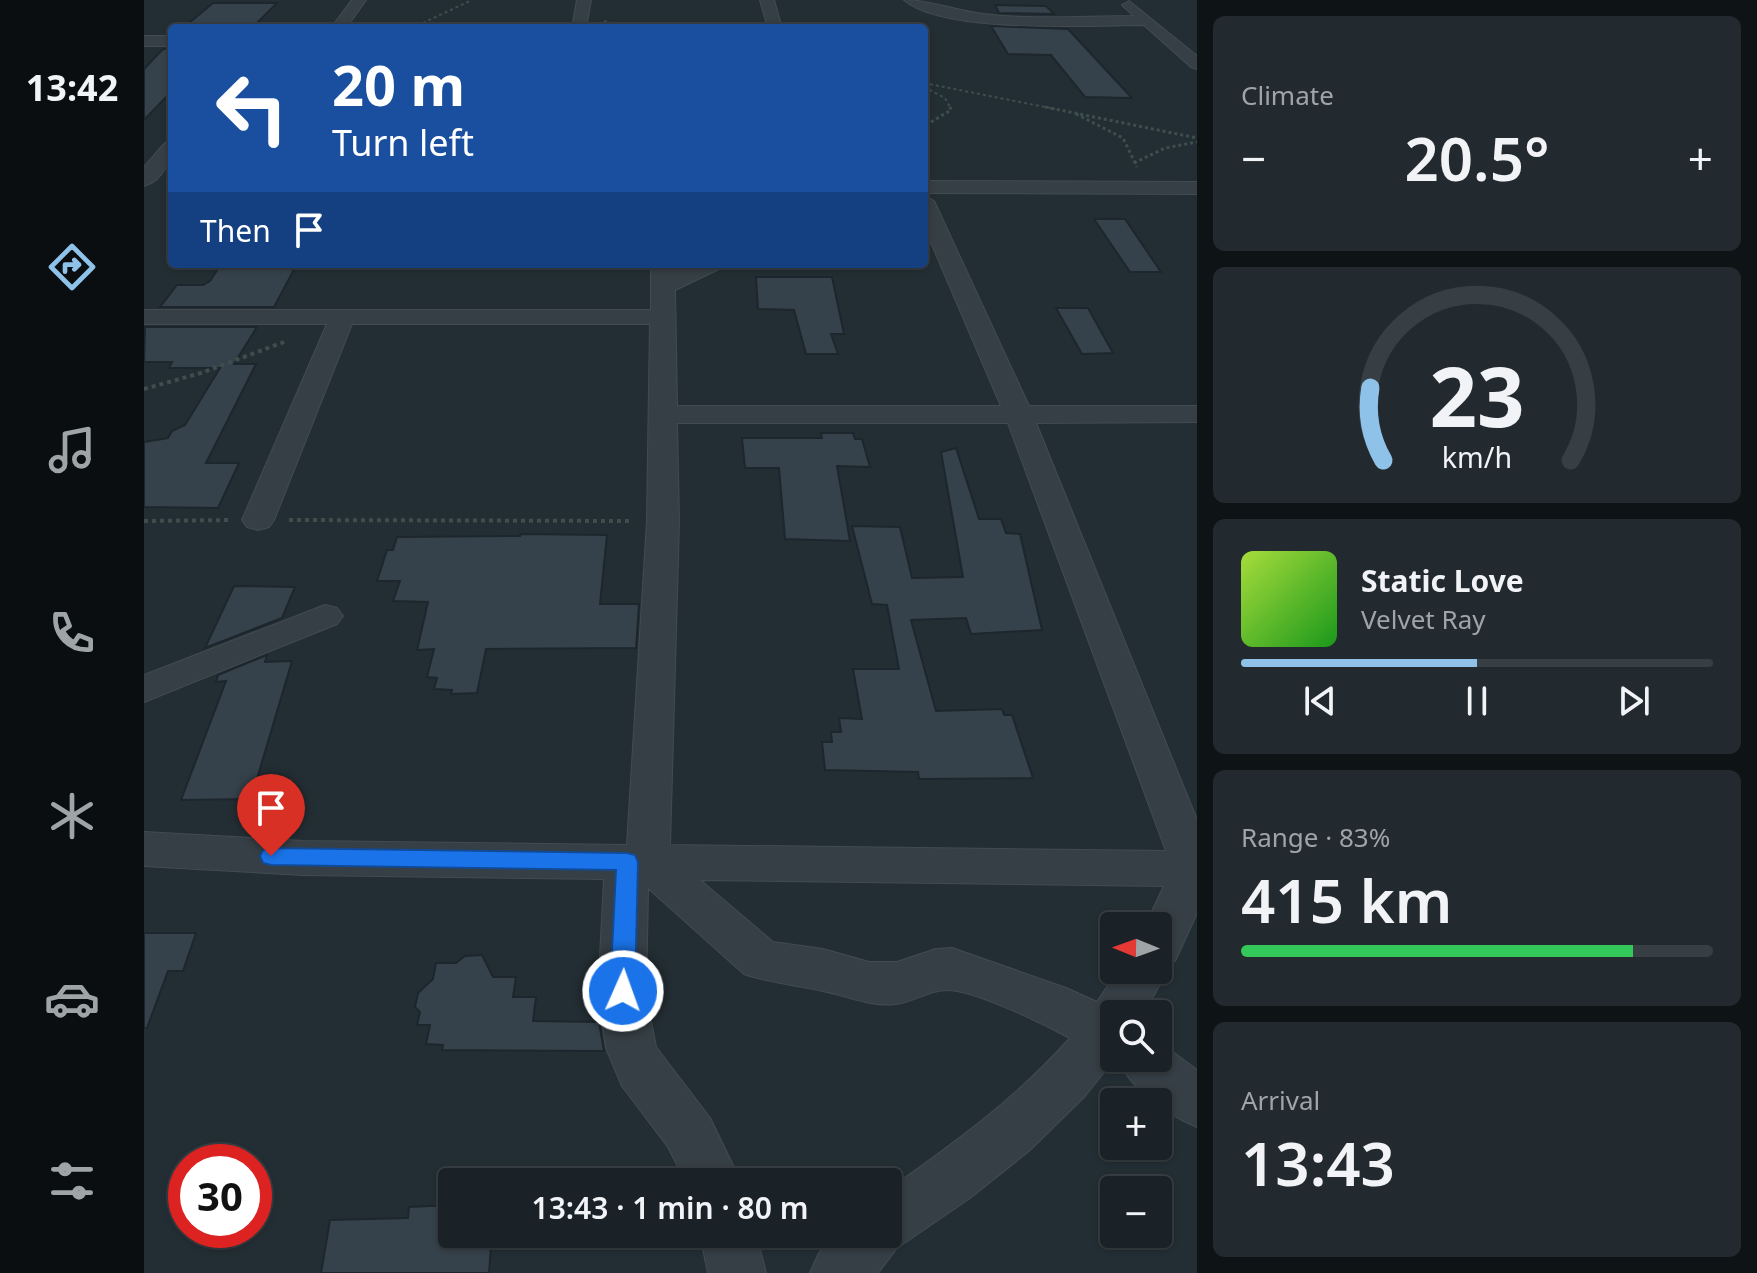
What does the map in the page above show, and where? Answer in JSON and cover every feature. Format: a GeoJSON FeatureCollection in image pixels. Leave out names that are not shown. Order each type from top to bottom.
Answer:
{"type":"FeatureCollection","features":[{"type":"Feature","properties":{"kind":"street"},"geometry":{"type":"LineString","coordinates":[[341,24],[359,0]]}},
{"type":"Feature","properties":{"kind":"street"},"geometry":{"type":"LineString","coordinates":[[581,22],[584,0]]}},
{"type":"Feature","properties":{"kind":"street"},"geometry":{"type":"LineString","coordinates":[[767,0],[774,24]]}},
{"type":"Feature","properties":{"kind":"street"},"geometry":{"type":"LineString","coordinates":[[911,0],[959,16],[985,19],[1146,21]]}},
{"type":"Feature","properties":{"kind":"street"},"geometry":{"type":"LineString","coordinates":[[1123,0],[1197,64]]}},
{"type":"Feature","properties":{"kind":"street"},"geometry":{"type":"LineString","coordinates":[[144,41],[168,41]]}},
{"type":"Feature","properties":{"kind":"street"},"geometry":{"type":"LineString","coordinates":[[1179,48],[1197,50]]}},
{"type":"Feature","properties":{"kind":"street"},"geometry":{"type":"LineString","coordinates":[[149,185],[168,154]]}},
{"type":"Feature","properties":{"kind":"street"},"geometry":{"type":"LineString","coordinates":[[928,187],[1189,188],[1197,207]]}},
{"type":"Feature","properties":{"kind":"street"},"geometry":{"type":"LineString","coordinates":[[928,210],[1019,415],[1196,869],[1172,918]]}},
{"type":"Feature","properties":{"kind":"street"},"geometry":{"type":"LineString","coordinates":[[144,317],[341,319],[663,289],[678,277],[701,268]]}},
{"type":"Feature","properties":{"kind":"street"},"geometry":{"type":"LineString","coordinates":[[663,289],[663,521],[638,862],[622,1009],[640,1068],[682,1122],[708,1168]]}},
{"type":"Feature","properties":{"kind":"street"},"geometry":{"type":"LineString","coordinates":[[258,520],[341,319]]}},
{"type":"Feature","properties":{"kind":"street"},"geometry":{"type":"LineString","coordinates":[[661,415],[1197,414]]}},
{"type":"Feature","properties":{"kind":"street"},"geometry":{"type":"LineString","coordinates":[[144,689],[325,616]]}},
{"type":"Feature","properties":{"kind":"street"},"geometry":{"type":"LineString","coordinates":[[144,849],[303,858],[1196,869]]}},
{"type":"Feature","properties":{"kind":"street"},"geometry":{"type":"LineString","coordinates":[[638,862],[761,960],[823,970],[869,983],[897,983],[936,970],[952,969],[1100,1023]]}},
{"type":"Feature","properties":{"kind":"street"},"geometry":{"type":"LineString","coordinates":[[902,1214],[970,1165],[1100,1049]]}},
{"type":"Feature","properties":{"kind":"street"},"geometry":{"type":"LineString","coordinates":[[1164,1072],[1197,1102]]}},
{"type":"Feature","properties":{"kind":"street"},"geometry":{"type":"LineString","coordinates":[[731,1248],[737,1273]]}},
{"type":"Feature","properties":{"kind":"street"},"geometry":{"type":"LineString","coordinates":[[839,1273],[862,1248]]}},
{"type":"Feature","properties":{"kind":"path"},"geometry":{"type":"LineString","coordinates":[[421,24],[472,0]]}},
{"type":"Feature","properties":{"kind":"path"},"geometry":{"type":"LineString","coordinates":[[928,86],[1069,110],[1197,140]]}},
{"type":"Feature","properties":{"kind":"path"},"geometry":{"type":"LineString","coordinates":[[928,87],[951,106],[951,110],[931,122]]}},
{"type":"Feature","properties":{"kind":"path"},"geometry":{"type":"LineString","coordinates":[[1069,110],[1121,136],[1134,163],[1157,188]]}},
{"type":"Feature","properties":{"kind":"path"},"geometry":{"type":"LineString","coordinates":[[1134,163],[1165,148],[1197,140]]}},
{"type":"Feature","properties":{"kind":"path"},"geometry":{"type":"LineString","coordinates":[[144,389],[201,373],[341,319]]}},
{"type":"Feature","properties":{"kind":"path"},"geometry":{"type":"LineString","coordinates":[[144,521],[663,521]]}},
{"type":"Feature","properties":{"kind":"building"},"geometry":{"type":"Polygon","coordinates":[[[213,3],[277,3],[256,24],[188,24],[213,3]]]}},
{"type":"Feature","properties":{"kind":"building"},"geometry":{"type":"Polygon","coordinates":[[[995,5],[1046,6],[1054,14],[999,13],[995,5]]]}},
{"type":"Feature","properties":{"kind":"building"},"geometry":{"type":"Polygon","coordinates":[[[991,26],[1068,29],[1132,98],[1085,97],[1051,55],[1008,54],[991,26]]]}},
{"type":"Feature","properties":{"kind":"building"},"geometry":{"type":"Polygon","coordinates":[[[163,49],[168,49],[168,95],[144,120],[144,69],[163,49]]]}},
{"type":"Feature","properties":{"kind":"building"},"geometry":{"type":"Polygon","coordinates":[[[1094,219],[1125,219],[1161,272],[1130,272],[1094,219]]]}},
{"type":"Feature","properties":{"kind":"building"},"geometry":{"type":"Polygon","coordinates":[[[218,268],[295,268],[274,307],[160,307],[177,285],[203,285],[210,281],[218,268]]]}},
{"type":"Feature","properties":{"kind":"building"},"geometry":{"type":"Polygon","coordinates":[[[756,277],[832,277],[844,334],[831,334],[838,354],[806,354],[794,310],[758,309],[756,277]]]}},
{"type":"Feature","properties":{"kind":"building"},"geometry":{"type":"Polygon","coordinates":[[[1056,308],[1088,308],[1113,353],[1082,354],[1056,308]]]}},
{"type":"Feature","properties":{"kind":"building"},"geometry":{"type":"Polygon","coordinates":[[[145,327],[257,327],[234,364],[256,364],[206,463],[239,463],[218,508],[144,507],[144,442],[168,438],[172,431],[185,425],[220,368],[169,368],[172,362],[144,362],[145,327]]]}},
{"type":"Feature","properties":{"kind":"building"},"geometry":{"type":"Polygon","coordinates":[[[821,433],[853,433],[855,439],[862,439],[870,467],[837,466],[850,541],[785,539],[779,468],[745,468],[742,438],[822,438],[821,433]]]}},
{"type":"Feature","properties":{"kind":"building"},"geometry":{"type":"Polygon","coordinates":[[[956,448],[979,519],[1001,519],[1006,533],[1020,534],[1042,630],[971,634],[966,618],[911,620],[936,711],[1002,709],[1004,715],[1012,715],[1033,778],[919,779],[918,772],[825,770],[822,742],[832,742],[831,732],[841,732],[839,718],[862,719],[853,669],[899,669],[887,605],[872,604],[852,526],[900,527],[912,578],[963,577],[941,452],[956,448]]]}},
{"type":"Feature","properties":{"kind":"building"},"geometry":{"type":"Polygon","coordinates":[[[607,535],[600,604],[639,604],[636,648],[486,649],[477,693],[451,694],[452,690],[434,689],[437,678],[427,677],[434,649],[417,650],[428,602],[393,601],[400,581],[377,581],[387,550],[393,550],[397,537],[607,535]]]}},
{"type":"Feature","properties":{"kind":"building"},"geometry":{"type":"Polygon","coordinates":[[[234,586],[295,587],[282,618],[205,648],[234,586]]]}},
{"type":"Feature","properties":{"kind":"building"},"geometry":{"type":"Polygon","coordinates":[[[267,655],[265,662],[292,661],[251,799],[181,800],[226,681],[216,682],[218,675],[267,655]]]}},
{"type":"Feature","properties":{"kind":"building"},"geometry":{"type":"Polygon","coordinates":[[[144,933],[196,933],[183,971],[168,971],[147,1028],[144,1028],[144,933]]]}},
{"type":"Feature","properties":{"kind":"building"},"geometry":{"type":"Polygon","coordinates":[[[482,955],[493,977],[516,977],[513,997],[536,997],[533,1021],[599,1022],[604,1051],[442,1050],[443,1045],[426,1044],[430,1025],[417,1025],[420,1012],[415,1007],[418,993],[433,979],[436,963],[456,963],[465,956],[482,955]]]}},
{"type":"Feature","properties":{"kind":"building"},"geometry":{"type":"Polygon","coordinates":[[[438,1206],[438,1248],[491,1248],[489,1273],[321,1273],[330,1220],[408,1218],[409,1207],[438,1206]]]}},
{"type":"Feature","properties":{"kind":"route"},"geometry":{"type":"LineString","coordinates":[[271,856],[627,862],[623,991]]}}]}
